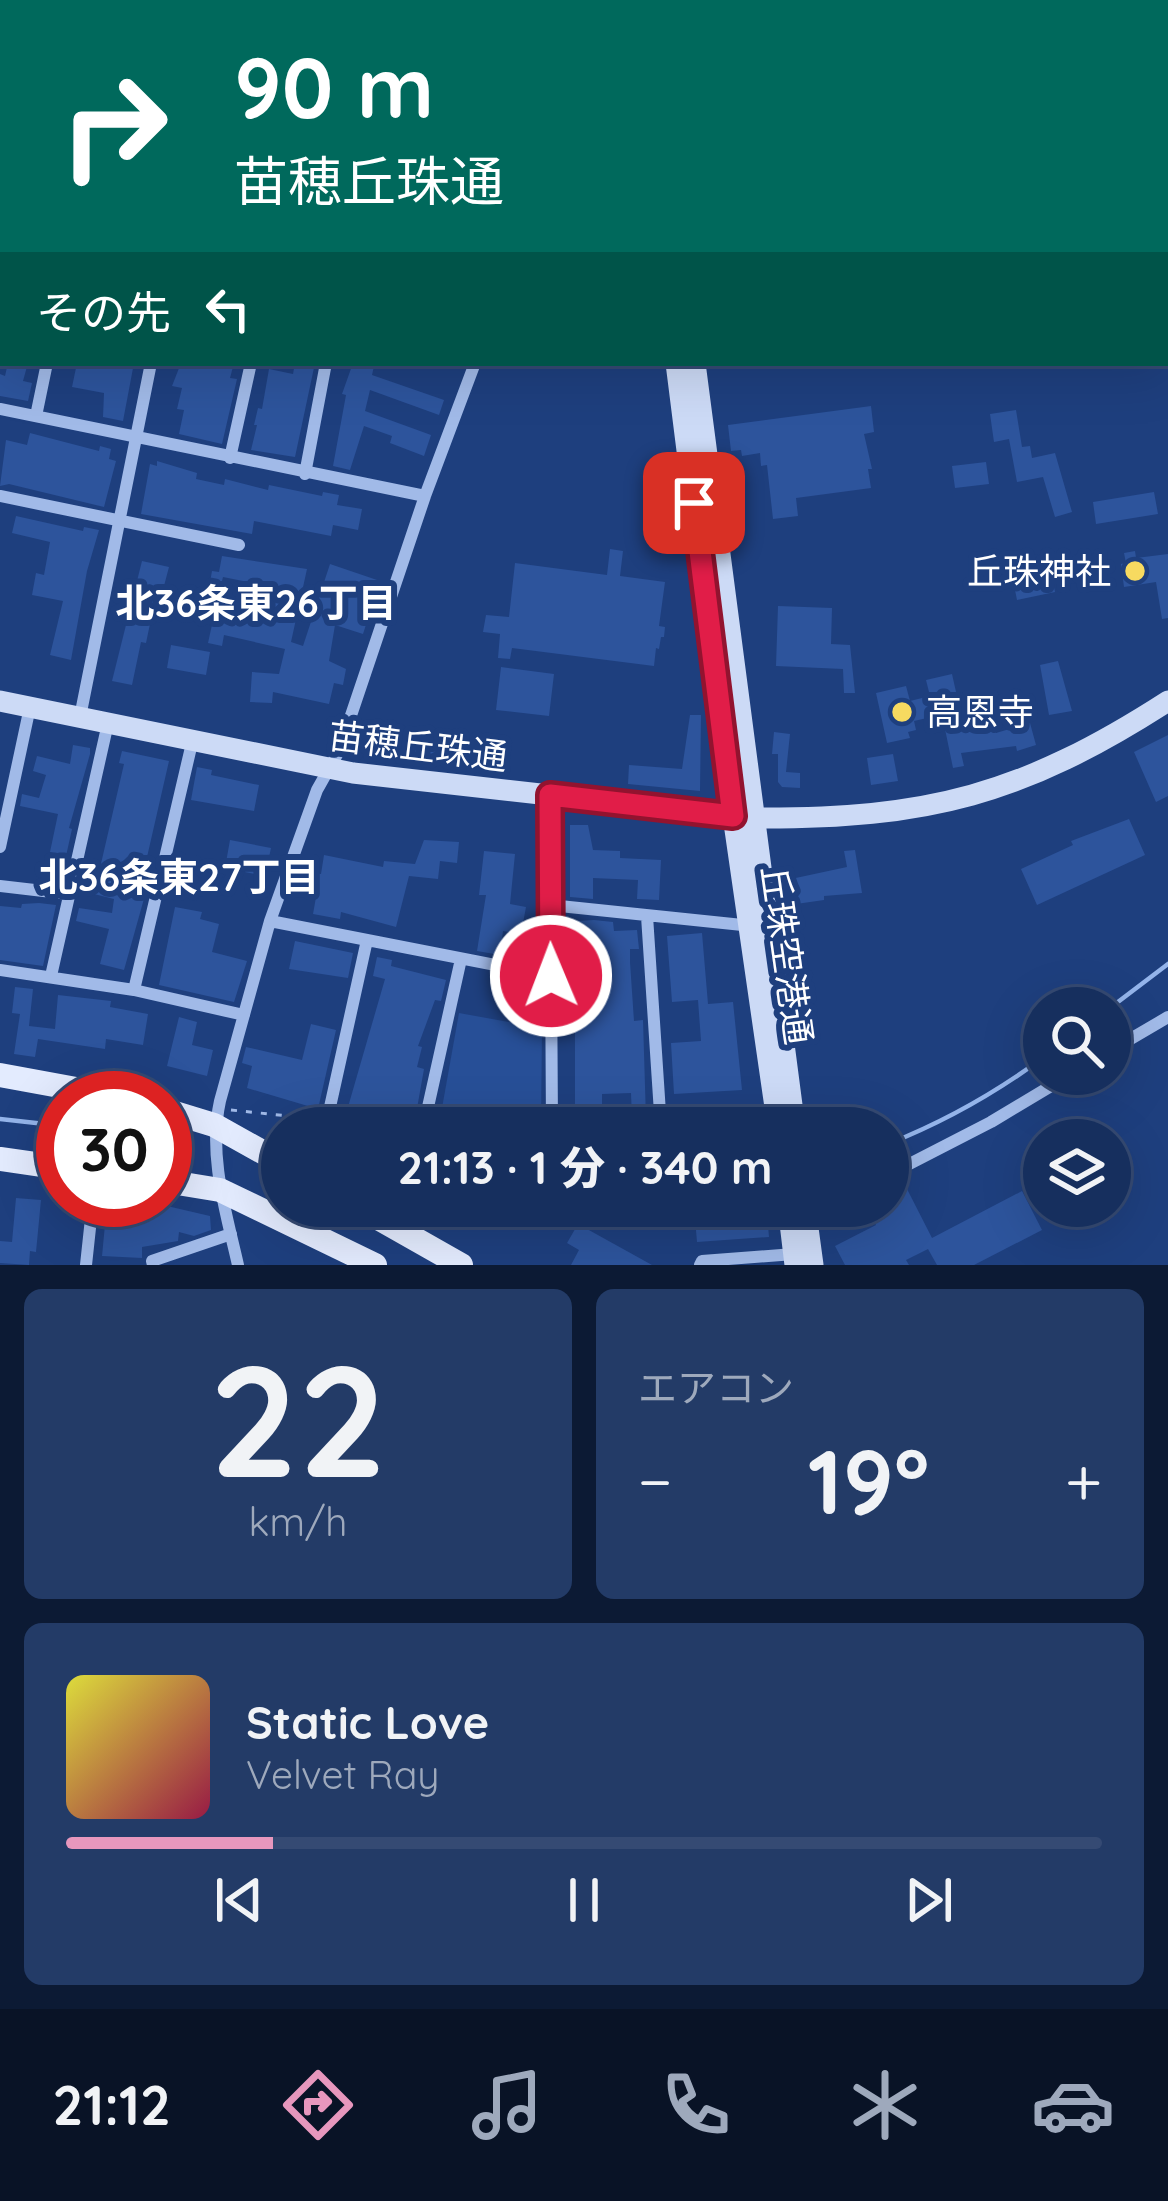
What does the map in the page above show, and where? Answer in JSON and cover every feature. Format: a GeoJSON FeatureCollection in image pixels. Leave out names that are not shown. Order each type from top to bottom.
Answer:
{"type":"FeatureCollection","features":[{"type":"Feature","properties":{"kind":"main road","name":"丘珠空港通"},"geometry":{"type":"LineString","coordinates":[[676,366],[791,1107]]}},
{"type":"Feature","properties":{"kind":"main road","name":"丘珠空港通"},"geometry":{"type":"LineString","coordinates":[[695,366],[744,817]]}},
{"type":"Feature","properties":{"kind":"main road","name":"苗穂丘珠通"},"geometry":{"type":"LineString","coordinates":[[0,701],[329,769],[744,817],[862,817],[974,796],[1045,772],[1105,742],[1168,701]]}},
{"type":"Feature","properties":{"kind":"main road","name":"丘珠空港通"},"geometry":{"type":"LineString","coordinates":[[760,926],[776,1107]]}},
{"type":"Feature","properties":{"kind":"main road"},"geometry":{"type":"LineString","coordinates":[[0,1075],[36,1082]]}},
{"type":"Feature","properties":{"kind":"main road"},"geometry":{"type":"LineString","coordinates":[[192,1113],[222,1117],[261,1147]]}},
{"type":"Feature","properties":{"kind":"main road"},"geometry":{"type":"LineString","coordinates":[[0,1159],[36,1164]]}},
{"type":"Feature","properties":{"kind":"main road"},"geometry":{"type":"LineString","coordinates":[[192,1185],[220,1190],[375,1265]]}},
{"type":"Feature","properties":{"kind":"main road"},"geometry":{"type":"LineString","coordinates":[[394,1227],[461,1265]]}},
{"type":"Feature","properties":{"kind":"main road"},"geometry":{"type":"LineString","coordinates":[[798,1227],[801,1261]]}},
{"type":"Feature","properties":{"kind":"street"},"geometry":{"type":"LineString","coordinates":[[36,416],[46,366]]}},
{"type":"Feature","properties":{"kind":"street"},"geometry":{"type":"LineString","coordinates":[[80,717],[151,366]]}},
{"type":"Feature","properties":{"kind":"street"},"geometry":{"type":"LineString","coordinates":[[230,458],[250,366]]}},
{"type":"Feature","properties":{"kind":"street"},"geometry":{"type":"LineString","coordinates":[[305,474],[325,366]]}},
{"type":"Feature","properties":{"kind":"street"},"geometry":{"type":"LineString","coordinates":[[238,1265],[220,1190],[222,1117],[244,1015],[269,921],[317,790],[339,751],[424,496],[474,366]]}},
{"type":"Feature","properties":{"kind":"street"},"geometry":{"type":"LineString","coordinates":[[0,409],[424,496]]}},
{"type":"Feature","properties":{"kind":"street"},"geometry":{"type":"LineString","coordinates":[[0,496],[239,545]]}},
{"type":"Feature","properties":{"kind":"street"},"geometry":{"type":"LineString","coordinates":[[0,847],[30,707]]}},
{"type":"Feature","properties":{"kind":"street"},"geometry":{"type":"LineString","coordinates":[[51,976],[108,722]]}},
{"type":"Feature","properties":{"kind":"street"},"geometry":{"type":"LineString","coordinates":[[134,990],[191,743]]}},
{"type":"Feature","properties":{"kind":"street"},"geometry":{"type":"LineString","coordinates":[[550,795],[552,1107]]}},
{"type":"Feature","properties":{"kind":"street"},"geometry":{"type":"LineString","coordinates":[[0,886],[69,894]]}},
{"type":"Feature","properties":{"kind":"street"},"geometry":{"type":"LineString","coordinates":[[550,905],[760,926]]}},
{"type":"Feature","properties":{"kind":"street"},"geometry":{"type":"LineString","coordinates":[[647,916],[660,1107]]}},
{"type":"Feature","properties":{"kind":"street"},"geometry":{"type":"LineString","coordinates":[[269,921],[551,976]]}},
{"type":"Feature","properties":{"kind":"street"},"geometry":{"type":"LineString","coordinates":[[330,1107],[367,940]]}},
{"type":"Feature","properties":{"kind":"street"},"geometry":{"type":"LineString","coordinates":[[428,1107],[461,959]]}},
{"type":"Feature","properties":{"kind":"street"},"geometry":{"type":"LineString","coordinates":[[0,970],[134,990],[244,1015]]}},
{"type":"Feature","properties":{"kind":"street"},"geometry":{"type":"LineString","coordinates":[[1131,1039],[1168,1017]]}},
{"type":"Feature","properties":{"kind":"street"},"geometry":{"type":"LineString","coordinates":[[909,1164],[1036,1095]]}},
{"type":"Feature","properties":{"kind":"street"},"geometry":{"type":"LineString","coordinates":[[86,1265],[90,1227]]}},
{"type":"Feature","properties":{"kind":"street"},"geometry":{"type":"LineString","coordinates":[[153,1265],[152,1261],[231,1234]]}},
{"type":"Feature","properties":{"kind":"street"},"geometry":{"type":"LineString","coordinates":[[700,1265],[801,1261]]}},
{"type":"Feature","properties":{"kind":"path"},"geometry":{"type":"LineString","coordinates":[[222,1117],[261,1118]]}},
{"type":"Feature","properties":{"kind":"shaded area"},"geometry":{"type":"Polygon","coordinates":[[[459,1013],[542,1028],[541,1107],[442,1107],[459,1013]]]}},
{"type":"Feature","properties":{"kind":"building"},"geometry":{"type":"Polygon","coordinates":[[[7,366],[27,366],[23,381],[32,383],[28,401],[0,396],[0,374],[5,376],[7,366]]]}},
{"type":"Feature","properties":{"kind":"building"},"geometry":{"type":"Polygon","coordinates":[[[76,366],[133,366],[123,421],[103,417],[104,393],[72,387],[76,366]]]}},
{"type":"Feature","properties":{"kind":"building"},"geometry":{"type":"Polygon","coordinates":[[[180,366],[233,366],[230,378],[237,379],[222,444],[179,434],[184,410],[177,409],[182,388],[172,386],[180,366]]]}},
{"type":"Feature","properties":{"kind":"building"},"geometry":{"type":"Polygon","coordinates":[[[294,366],[314,366],[295,457],[251,450],[269,369],[293,374],[294,366]]]}},
{"type":"Feature","properties":{"kind":"building"},"geometry":{"type":"Polygon","coordinates":[[[352,366],[374,366],[372,375],[444,400],[439,415],[370,390],[365,411],[431,435],[424,456],[364,426],[350,470],[333,466],[346,395],[342,394],[352,366]]]}},
{"type":"Feature","properties":{"kind":"building"},"geometry":{"type":"Polygon","coordinates":[[[871,406],[874,432],[864,434],[871,488],[796,498],[798,516],[773,519],[767,465],[761,466],[760,453],[742,456],[741,450],[731,451],[728,425],[871,406]]]}},
{"type":"Feature","properties":{"kind":"building"},"geometry":{"type":"Polygon","coordinates":[[[1016,410],[1022,447],[1030,446],[1032,458],[1055,453],[1072,512],[1055,517],[1043,477],[1017,482],[1009,439],[994,442],[990,414],[1016,410]]]}},
{"type":"Feature","properties":{"kind":"building"},"geometry":{"type":"Polygon","coordinates":[[[30,433],[99,451],[100,446],[111,449],[109,459],[116,461],[104,507],[9,484],[0,486],[6,440],[27,445],[30,433]]]}},
{"type":"Feature","properties":{"kind":"building"},"geometry":{"type":"Polygon","coordinates":[[[157,461],[197,473],[196,479],[224,485],[225,479],[268,490],[269,485],[339,495],[337,505],[362,509],[358,530],[333,525],[331,536],[254,521],[252,534],[141,514],[150,464],[157,466],[157,461]]]}},
{"type":"Feature","properties":{"kind":"building"},"geometry":{"type":"Polygon","coordinates":[[[986,462],[989,484],[955,488],[952,466],[986,462]]]}},
{"type":"Feature","properties":{"kind":"building"},"geometry":{"type":"Polygon","coordinates":[[[1154,492],[1158,514],[1096,524],[1093,502],[1154,492]]]}},
{"type":"Feature","properties":{"kind":"building"},"geometry":{"type":"Polygon","coordinates":[[[16,516],[83,531],[84,527],[99,530],[71,660],[50,655],[63,601],[32,595],[36,573],[44,575],[50,542],[12,533],[16,516]]]}},
{"type":"Feature","properties":{"kind":"building"},"geometry":{"type":"Polygon","coordinates":[[[610,549],[623,551],[620,576],[665,582],[659,626],[665,627],[664,637],[656,648],[654,666],[512,648],[510,659],[498,658],[500,634],[483,632],[486,615],[509,617],[515,563],[607,575],[610,549]]]}},
{"type":"Feature","properties":{"kind":"building"},"geometry":{"type":"Polygon","coordinates":[[[1135,551],[1136,558],[1168,554],[1168,618],[1162,619],[1156,582],[1124,587],[1124,553],[1135,551]]]}},
{"type":"Feature","properties":{"kind":"building"},"geometry":{"type":"Polygon","coordinates":[[[222,556],[307,569],[291,642],[303,646],[330,564],[380,581],[363,634],[335,625],[329,661],[346,669],[343,685],[334,683],[329,704],[273,692],[272,703],[250,702],[252,672],[279,674],[285,649],[224,635],[222,646],[208,643],[215,611],[236,615],[243,581],[223,577],[221,585],[210,582],[212,571],[219,572],[222,556]]]}},
{"type":"Feature","properties":{"kind":"building"},"geometry":{"type":"Polygon","coordinates":[[[142,561],[169,567],[160,601],[155,600],[146,643],[141,642],[132,685],[112,681],[142,561]]]}},
{"type":"Feature","properties":{"kind":"building"},"geometry":{"type":"Polygon","coordinates":[[[1049,563],[1055,592],[1017,600],[1013,580],[1040,574],[1038,566],[1049,563]]]}},
{"type":"Feature","properties":{"kind":"building"},"geometry":{"type":"Polygon","coordinates":[[[778,606],[832,608],[831,644],[850,645],[855,693],[844,693],[843,669],[776,666],[778,606]]]}},
{"type":"Feature","properties":{"kind":"building"},"geometry":{"type":"Polygon","coordinates":[[[171,645],[210,652],[206,675],[167,668],[171,645]]]}},
{"type":"Feature","properties":{"kind":"building"},"geometry":{"type":"Polygon","coordinates":[[[1058,661],[1072,711],[1049,715],[1040,665],[1058,661]]]}},
{"type":"Feature","properties":{"kind":"building"},"geometry":{"type":"Polygon","coordinates":[[[501,667],[554,674],[549,716],[496,710],[501,667]]]}},
{"type":"Feature","properties":{"kind":"building"},"geometry":{"type":"Polygon","coordinates":[[[952,674],[965,732],[995,728],[996,733],[1030,723],[1036,745],[1017,751],[1016,746],[961,753],[964,766],[953,768],[945,729],[939,730],[936,716],[914,721],[916,730],[908,732],[910,738],[887,743],[876,693],[906,686],[910,701],[930,696],[926,680],[952,674]]]}},
{"type":"Feature","properties":{"kind":"building"},"geometry":{"type":"Polygon","coordinates":[[[690,715],[701,715],[700,791],[628,784],[629,765],[682,769],[690,715]]]}},
{"type":"Feature","properties":{"kind":"building"},"geometry":{"type":"Polygon","coordinates":[[[774,732],[790,734],[786,772],[800,773],[800,788],[782,787],[778,782],[778,754],[772,754],[774,732]]]}},
{"type":"Feature","properties":{"kind":"building"},"geometry":{"type":"Polygon","coordinates":[[[406,734],[454,749],[454,745],[480,747],[477,768],[394,760],[397,737],[406,738],[406,734]]]}},
{"type":"Feature","properties":{"kind":"building"},"geometry":{"type":"Polygon","coordinates":[[[1168,735],[1168,796],[1156,802],[1134,752],[1168,735]]]}},
{"type":"Feature","properties":{"kind":"building"},"geometry":{"type":"Polygon","coordinates":[[[73,745],[90,748],[90,754],[66,856],[50,852],[58,814],[20,806],[22,794],[39,798],[46,775],[33,771],[37,756],[70,764],[73,745]]]}},
{"type":"Feature","properties":{"kind":"building"},"geometry":{"type":"Polygon","coordinates":[[[122,751],[169,761],[142,879],[147,888],[124,970],[100,964],[109,929],[76,921],[79,908],[112,913],[114,899],[94,894],[124,764],[119,763],[122,751]]]}},
{"type":"Feature","properties":{"kind":"building"},"geometry":{"type":"Polygon","coordinates":[[[893,754],[898,781],[871,785],[867,758],[893,754]]]}},
{"type":"Feature","properties":{"kind":"building"},"geometry":{"type":"Polygon","coordinates":[[[197,767],[212,770],[211,775],[259,785],[254,811],[191,800],[197,767]]]}},
{"type":"Feature","properties":{"kind":"building"},"geometry":{"type":"Polygon","coordinates":[[[1129,819],[1145,855],[1037,905],[1021,869],[1073,845],[1071,841],[1129,819]]]}},
{"type":"Feature","properties":{"kind":"building"},"geometry":{"type":"Polygon","coordinates":[[[570,825],[588,825],[593,850],[620,851],[620,858],[661,860],[659,900],[637,899],[638,880],[593,878],[593,899],[570,897],[570,825]]]}},
{"type":"Feature","properties":{"kind":"building"},"geometry":{"type":"Polygon","coordinates":[[[230,840],[271,848],[265,876],[225,868],[230,840]]]}},
{"type":"Feature","properties":{"kind":"building"},"geometry":{"type":"Polygon","coordinates":[[[424,840],[459,842],[457,863],[440,861],[438,879],[409,876],[396,927],[341,912],[340,919],[313,914],[318,886],[296,879],[299,872],[321,874],[324,855],[383,867],[384,861],[415,864],[424,840]]]}},
{"type":"Feature","properties":{"kind":"building"},"geometry":{"type":"Polygon","coordinates":[[[855,850],[862,893],[796,904],[791,879],[847,867],[844,851],[855,850]]]}},
{"type":"Feature","properties":{"kind":"building"},"geometry":{"type":"Polygon","coordinates":[[[484,851],[515,854],[510,904],[526,907],[521,934],[503,931],[500,955],[477,951],[486,895],[479,895],[484,851]]]}},
{"type":"Feature","properties":{"kind":"building"},"geometry":{"type":"Polygon","coordinates":[[[56,905],[43,966],[0,960],[0,906],[21,908],[56,905]]]}},
{"type":"Feature","properties":{"kind":"building"},"geometry":{"type":"Polygon","coordinates":[[[175,907],[202,912],[200,919],[219,924],[212,952],[247,961],[234,1002],[159,985],[175,907]]]}},
{"type":"Feature","properties":{"kind":"building"},"geometry":{"type":"Polygon","coordinates":[[[578,921],[613,922],[614,931],[637,930],[639,949],[630,949],[630,962],[634,1021],[643,1020],[646,1107],[632,1107],[631,1093],[602,1094],[602,1107],[575,1107],[575,994],[609,994],[602,940],[579,942],[578,921]]]}},
{"type":"Feature","properties":{"kind":"building"},"geometry":{"type":"Polygon","coordinates":[[[702,933],[708,1004],[733,1002],[742,1090],[674,1094],[671,1043],[701,1041],[698,1000],[672,1002],[667,936],[702,933]]]}},
{"type":"Feature","properties":{"kind":"building"},"geometry":{"type":"Polygon","coordinates":[[[295,941],[353,953],[348,978],[289,969],[295,941]]]}},
{"type":"Feature","properties":{"kind":"building"},"geometry":{"type":"Polygon","coordinates":[[[377,957],[392,960],[391,966],[446,980],[418,1046],[422,1047],[417,1067],[424,1069],[417,1107],[348,1107],[385,979],[373,976],[377,957]]]}},
{"type":"Feature","properties":{"kind":"building"},"geometry":{"type":"Polygon","coordinates":[[[15,987],[33,989],[29,1026],[55,1029],[58,995],[111,1001],[110,1007],[148,1014],[143,1045],[106,1039],[105,1049],[38,1039],[35,1057],[14,1054],[20,1014],[12,1013],[15,987]]]}},
{"type":"Feature","properties":{"kind":"building"},"geometry":{"type":"Polygon","coordinates":[[[179,1017],[197,1022],[192,1045],[213,1050],[207,1076],[167,1066],[179,1017]]]}},
{"type":"Feature","properties":{"kind":"building"},"geometry":{"type":"Polygon","coordinates":[[[311,1024],[336,1030],[318,1107],[247,1088],[252,1066],[242,1063],[246,1047],[302,1060],[311,1024]]]}},
{"type":"Feature","properties":{"kind":"building"},"geometry":{"type":"Polygon","coordinates":[[[1022,1191],[1023,1227],[1042,1230],[974,1265],[937,1265],[928,1249],[906,1260],[909,1265],[845,1265],[835,1246],[872,1227],[909,1227],[909,1193],[932,1238],[1022,1191]]]}},
{"type":"Feature","properties":{"kind":"building"},"geometry":{"type":"Polygon","coordinates":[[[16,1198],[36,1200],[36,1252],[30,1251],[29,1265],[0,1263],[0,1241],[12,1242],[16,1198]]]}},
{"type":"Feature","properties":{"kind":"building"},"geometry":{"type":"Polygon","coordinates":[[[192,1212],[210,1216],[211,1230],[194,1236],[179,1232],[178,1241],[142,1247],[142,1258],[102,1256],[105,1227],[192,1227],[192,1212]]]}},
{"type":"Feature","properties":{"kind":"building"},"geometry":{"type":"Polygon","coordinates":[[[576,1227],[583,1227],[652,1265],[571,1265],[579,1250],[567,1243],[576,1227]]]}},
{"type":"Feature","properties":{"kind":"building"},"geometry":{"type":"Polygon","coordinates":[[[696,1227],[768,1227],[769,1237],[697,1242],[696,1227]]]}},
{"type":"Feature","properties":{"kind":"waterway"},"geometry":{"type":"LineString","coordinates":[[1131,992],[1168,964]]}},
{"type":"Feature","properties":{"kind":"waterway"},"geometry":{"type":"LineString","coordinates":[[909,1135],[969,1106],[1023,1072]]}},
{"type":"Feature","properties":{"kind":"waterway"},"geometry":{"type":"LineString","coordinates":[[0,1119],[36,1123]]}},
{"type":"Feature","properties":{"kind":"place","name":"丘珠神社"},"geometry":{"type":"Point","coordinates":[1135,571]}},
{"type":"Feature","properties":{"kind":"place","name":"高恩寺"},"geometry":{"type":"Point","coordinates":[902,712]}},
{"type":"Feature","properties":{"kind":"district","name":"北36条東26丁目"},"geometry":{"type":"Point","coordinates":[256,603]}},
{"type":"Feature","properties":{"kind":"district","name":"北36条東27丁目"},"geometry":{"type":"Point","coordinates":[179,877]}},
{"type":"Feature","properties":{"kind":"route"},"geometry":{"type":"LineString","coordinates":[[551,976],[550,795],[733,816],[694,503]]}}]}
